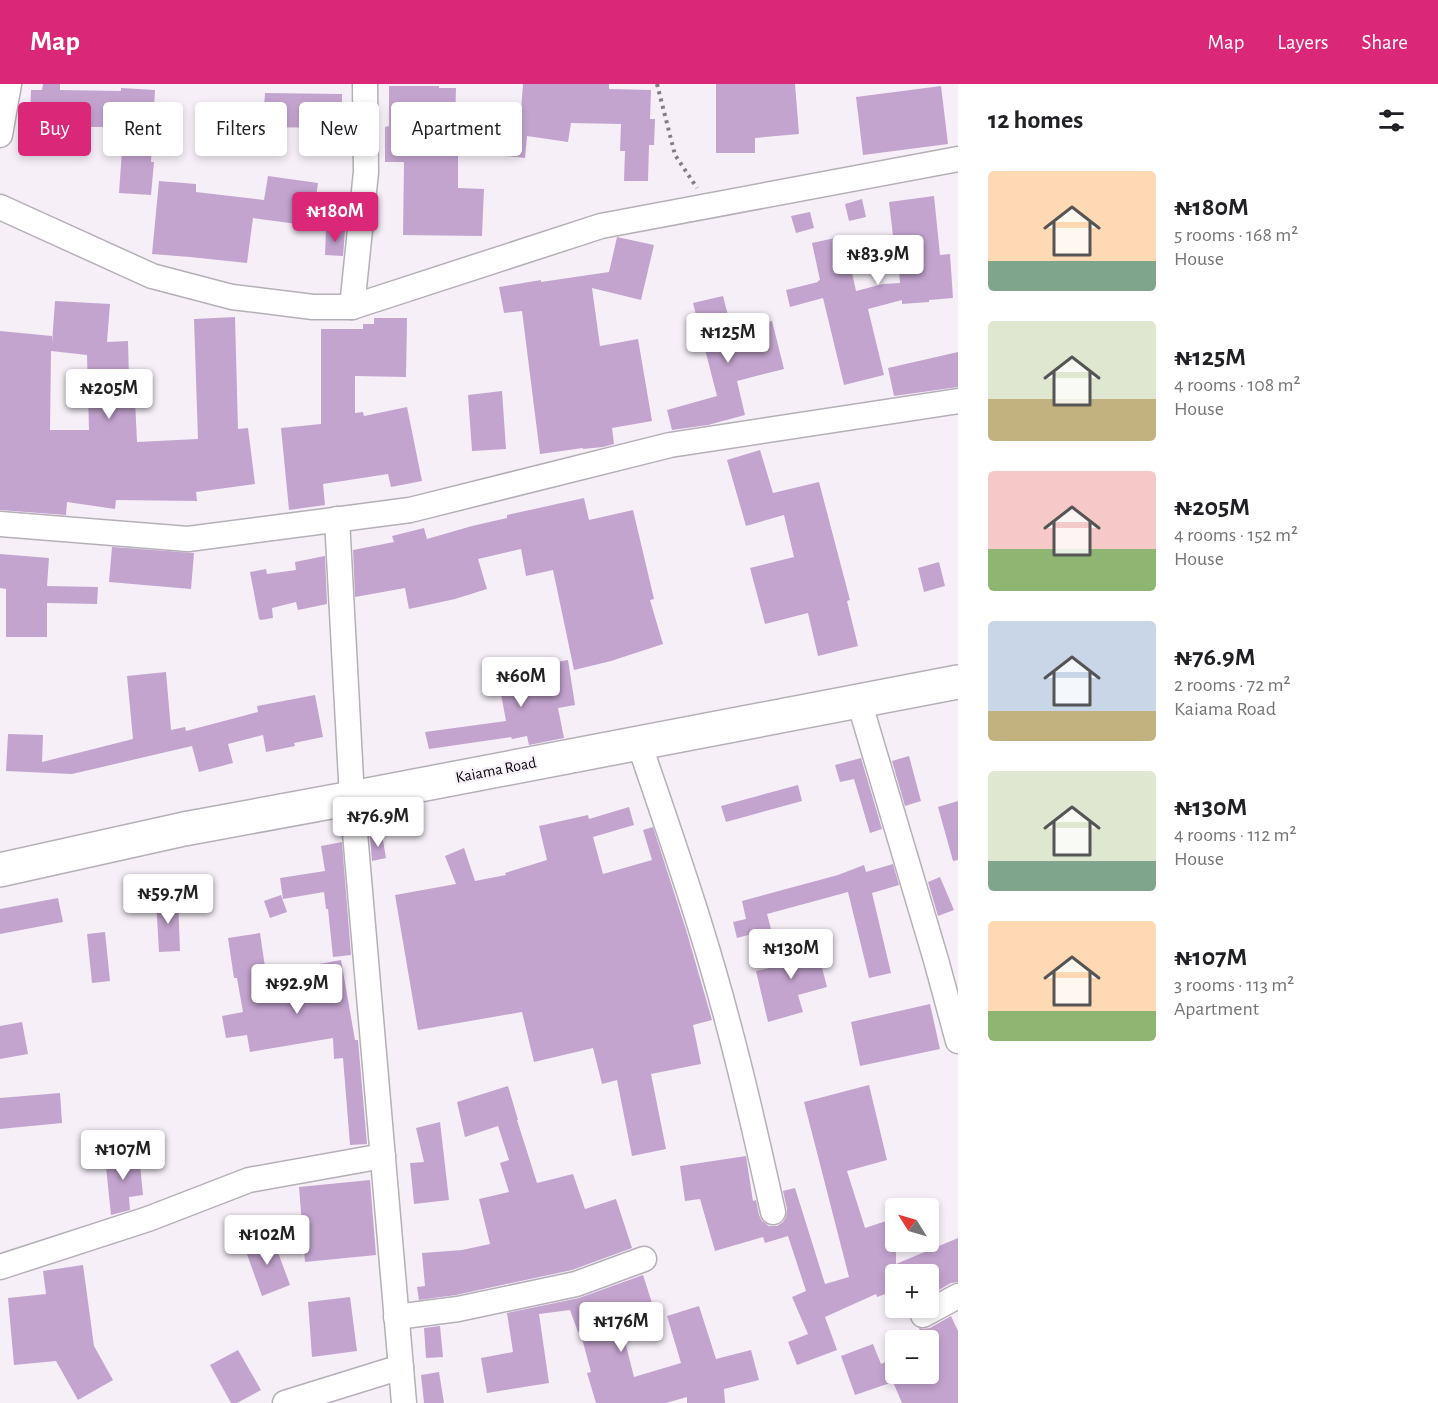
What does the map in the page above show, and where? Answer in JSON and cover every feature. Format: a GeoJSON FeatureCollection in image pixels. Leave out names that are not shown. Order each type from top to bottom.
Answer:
{"type":"FeatureCollection","features":[{"type":"Feature","properties":{"kind":"highway","name":"Kaiama Road"},"geometry":{"type":"LineString","coordinates":[[0,870],[184,829],[958,682]]}},
{"type":"Feature","properties":{"kind":"street"},"geometry":{"type":"LineString","coordinates":[[0,135],[9,84]]}},
{"type":"Feature","properties":{"kind":"street"},"geometry":{"type":"LineString","coordinates":[[352,307],[366,172],[365,84]]}},
{"type":"Feature","properties":{"kind":"street"},"geometry":{"type":"LineString","coordinates":[[0,207],[152,276],[232,297],[313,307],[352,307],[601,226],[958,159]]}},
{"type":"Feature","properties":{"kind":"street"},"geometry":{"type":"LineString","coordinates":[[0,524],[188,538],[410,510],[670,445],[958,401]]}},
{"type":"Feature","properties":{"kind":"street"},"geometry":{"type":"LineString","coordinates":[[337,519],[352,798],[404,1403]]}},
{"type":"Feature","properties":{"kind":"street"},"geometry":{"type":"LineString","coordinates":[[859,701],[958,1041]]}},
{"type":"Feature","properties":{"kind":"street"},"geometry":{"type":"LineString","coordinates":[[639,743],[698,920],[754,1128],[773,1212]]}},
{"type":"Feature","properties":{"kind":"street"},"geometry":{"type":"LineString","coordinates":[[0,1267],[148,1219],[249,1180],[383,1156]]}},
{"type":"Feature","properties":{"kind":"street"},"geometry":{"type":"LineString","coordinates":[[396,1317],[458,1310],[565,1287],[644,1259]]}},
{"type":"Feature","properties":{"kind":"street"},"geometry":{"type":"LineString","coordinates":[[939,1306],[958,1296]]}},
{"type":"Feature","properties":{"kind":"street"},"geometry":{"type":"LineString","coordinates":[[285,1403],[401,1367]]}},
{"type":"Feature","properties":{"kind":"path"},"geometry":{"type":"LineString","coordinates":[[657,84],[675,155],[709,206]]}},
{"type":"Feature","properties":{"kind":"building"},"geometry":{"type":"Polygon","coordinates":[[[43,84],[60,84],[60,90],[121,91],[121,88],[155,90],[154,102],[103,102],[103,127],[91,127],[91,102],[31,102],[31,90],[42,90],[43,84]]]}},
{"type":"Feature","properties":{"kind":"building"},"geometry":{"type":"Polygon","coordinates":[[[523,84],[609,84],[609,89],[651,90],[650,119],[655,119],[654,145],[649,145],[648,181],[624,181],[625,151],[620,151],[621,124],[571,123],[568,142],[527,136],[525,158],[506,156],[522,156],[523,84]]]}},
{"type":"Feature","properties":{"kind":"building"},"geometry":{"type":"Polygon","coordinates":[[[716,84],[795,84],[799,134],[755,138],[755,153],[716,153],[716,84]]]}},
{"type":"Feature","properties":{"kind":"building"},"geometry":{"type":"Polygon","coordinates":[[[389,86],[456,88],[456,102],[391,102],[391,156],[458,156],[458,188],[484,189],[482,236],[403,235],[404,162],[385,162],[385,127],[389,126],[389,86]]]}},
{"type":"Feature","properties":{"kind":"building"},"geometry":{"type":"Polygon","coordinates":[[[941,86],[948,144],[863,155],[856,97],[941,86]]]}},
{"type":"Feature","properties":{"kind":"building"},"geometry":{"type":"Polygon","coordinates":[[[265,93],[342,94],[342,102],[299,102],[299,128],[287,127],[287,102],[264,102],[265,93]]]}},
{"type":"Feature","properties":{"kind":"building"},"geometry":{"type":"Polygon","coordinates":[[[122,156],[151,156],[151,162],[154,162],[151,195],[119,193],[122,156]]]}},
{"type":"Feature","properties":{"kind":"building"},"geometry":{"type":"Polygon","coordinates":[[[268,176],[318,183],[312,226],[253,218],[247,263],[152,254],[159,181],[196,184],[196,192],[264,200],[268,176]]]}},
{"type":"Feature","properties":{"kind":"building"},"geometry":{"type":"Polygon","coordinates":[[[934,196],[940,255],[950,254],[953,298],[902,304],[902,300],[868,309],[884,375],[844,385],[823,298],[790,307],[786,290],[820,280],[812,243],[844,236],[856,291],[883,284],[900,283],[897,244],[894,244],[889,202],[934,196]]]}},
{"type":"Feature","properties":{"kind":"building"},"geometry":{"type":"Polygon","coordinates":[[[862,199],[866,217],[849,221],[845,204],[862,199]]]}},
{"type":"Feature","properties":{"kind":"building"},"geometry":{"type":"Polygon","coordinates":[[[810,212],[814,228],[796,233],[791,216],[810,212]]]}},
{"type":"Feature","properties":{"kind":"building"},"geometry":{"type":"Polygon","coordinates":[[[326,230],[345,231],[343,256],[325,255],[326,230]]]}},
{"type":"Feature","properties":{"kind":"building"},"geometry":{"type":"Polygon","coordinates":[[[617,237],[654,245],[641,300],[592,288],[600,346],[638,339],[652,421],[612,428],[614,444],[540,454],[522,311],[504,313],[499,287],[609,272],[617,237]]]}},
{"type":"Feature","properties":{"kind":"building"},"geometry":{"type":"Polygon","coordinates":[[[723,296],[732,331],[772,321],[784,369],[737,381],[745,415],[708,425],[672,430],[667,410],[717,396],[693,303],[723,296]]]}},
{"type":"Feature","properties":{"kind":"building"},"geometry":{"type":"Polygon","coordinates":[[[55,301],[110,304],[107,342],[128,341],[129,379],[134,379],[137,442],[198,439],[194,319],[235,317],[238,429],[248,428],[255,484],[196,492],[197,501],[116,500],[115,509],[67,502],[66,515],[0,510],[0,331],[52,336],[52,343],[55,301]],[[51,351],[50,430],[89,430],[87,355],[51,351]]]}},
{"type":"Feature","properties":{"kind":"building"},"geometry":{"type":"Polygon","coordinates":[[[374,318],[407,318],[406,377],[355,376],[355,413],[363,412],[364,416],[407,407],[422,481],[391,487],[388,474],[323,484],[325,505],[289,510],[281,428],[321,424],[321,329],[363,329],[363,324],[374,324],[374,318]]]}},
{"type":"Feature","properties":{"kind":"building"},"geometry":{"type":"Polygon","coordinates":[[[958,352],[958,387],[894,396],[888,368],[958,352]]]}},
{"type":"Feature","properties":{"kind":"building"},"geometry":{"type":"Polygon","coordinates":[[[502,391],[506,449],[472,451],[468,395],[502,391]]]}},
{"type":"Feature","properties":{"kind":"building"},"geometry":{"type":"Polygon","coordinates":[[[760,450],[773,493],[819,482],[850,600],[847,601],[858,646],[818,656],[808,613],[765,624],[750,568],[794,557],[784,515],[746,526],[727,460],[760,450]]]}},
{"type":"Feature","properties":{"kind":"building"},"geometry":{"type":"Polygon","coordinates":[[[584,498],[589,520],[633,510],[654,599],[650,600],[663,644],[574,670],[553,570],[526,576],[521,549],[478,559],[487,589],[455,599],[409,609],[405,588],[355,597],[353,550],[394,542],[392,536],[424,528],[427,539],[507,518],[507,515],[584,498]]]}},
{"type":"Feature","properties":{"kind":"building"},"geometry":{"type":"Polygon","coordinates":[[[112,547],[194,553],[191,589],[109,582],[112,547]]]}},
{"type":"Feature","properties":{"kind":"building"},"geometry":{"type":"Polygon","coordinates":[[[0,554],[49,558],[47,586],[98,587],[97,604],[47,603],[47,637],[6,637],[6,589],[0,588],[0,554]]]}},
{"type":"Feature","properties":{"kind":"building"},"geometry":{"type":"Polygon","coordinates":[[[325,556],[327,604],[298,610],[296,602],[272,608],[273,618],[259,619],[250,572],[266,569],[267,574],[296,570],[295,562],[325,556]]]}},
{"type":"Feature","properties":{"kind":"building"},"geometry":{"type":"Polygon","coordinates":[[[939,562],[945,586],[924,592],[918,568],[939,562]]]}},
{"type":"Feature","properties":{"kind":"building"},"geometry":{"type":"Polygon","coordinates":[[[568,660],[575,705],[558,708],[564,738],[529,745],[527,736],[512,739],[511,737],[429,749],[425,732],[506,721],[497,672],[568,660]]]}},
{"type":"Feature","properties":{"kind":"building"},"geometry":{"type":"Polygon","coordinates":[[[166,672],[171,730],[185,727],[186,731],[258,712],[257,706],[315,695],[323,737],[266,752],[263,735],[228,744],[233,763],[199,772],[192,746],[72,774],[6,771],[8,734],[43,735],[42,762],[133,739],[127,676],[166,672]]]}},
{"type":"Feature","properties":{"kind":"building"},"geometry":{"type":"Polygon","coordinates":[[[909,756],[921,801],[905,806],[892,761],[909,756]]]}},
{"type":"Feature","properties":{"kind":"building"},"geometry":{"type":"Polygon","coordinates":[[[861,758],[882,829],[870,833],[854,779],[840,782],[835,765],[861,758]]]}},
{"type":"Feature","properties":{"kind":"building"},"geometry":{"type":"Polygon","coordinates":[[[798,785],[802,801],[726,822],[721,806],[798,785]]]}},
{"type":"Feature","properties":{"kind":"building"},"geometry":{"type":"Polygon","coordinates":[[[958,801],[958,860],[953,861],[938,807],[958,801]]]}},
{"type":"Feature","properties":{"kind":"building"},"geometry":{"type":"Polygon","coordinates":[[[629,807],[634,825],[593,837],[603,874],[652,860],[643,830],[653,827],[712,1020],[693,1025],[701,1064],[651,1074],[666,1149],[632,1156],[617,1080],[602,1084],[593,1048],[534,1062],[522,1012],[418,1030],[395,895],[456,884],[445,856],[464,848],[475,881],[506,875],[505,873],[547,860],[539,826],[588,815],[589,819],[629,807]]]}},
{"type":"Feature","properties":{"kind":"building"},"geometry":{"type":"Polygon","coordinates":[[[382,835],[386,858],[372,861],[370,837],[382,835]]]}},
{"type":"Feature","properties":{"kind":"building"},"geometry":{"type":"Polygon","coordinates":[[[342,842],[351,955],[333,957],[324,892],[283,899],[280,878],[325,871],[321,846],[342,842]]]}},
{"type":"Feature","properties":{"kind":"building"},"geometry":{"type":"Polygon","coordinates":[[[893,864],[899,885],[872,893],[891,973],[869,978],[848,892],[767,914],[771,929],[737,938],[733,922],[746,919],[742,901],[838,875],[864,865],[866,872],[893,864]]]}},
{"type":"Feature","properties":{"kind":"building"},"geometry":{"type":"Polygon","coordinates":[[[940,877],[954,910],[938,916],[928,882],[940,877]]]}},
{"type":"Feature","properties":{"kind":"building"},"geometry":{"type":"Polygon","coordinates":[[[281,895],[287,912],[270,918],[264,901],[281,895]]]}},
{"type":"Feature","properties":{"kind":"building"},"geometry":{"type":"Polygon","coordinates":[[[58,898],[63,922],[0,934],[0,909],[58,898]]]}},
{"type":"Feature","properties":{"kind":"building"},"geometry":{"type":"Polygon","coordinates":[[[178,899],[180,951],[159,952],[156,900],[178,899]]]}},
{"type":"Feature","properties":{"kind":"building"},"geometry":{"type":"Polygon","coordinates":[[[105,932],[110,981],[92,983],[87,934],[105,932]]]}},
{"type":"Feature","properties":{"kind":"building"},"geometry":{"type":"Polygon","coordinates":[[[260,933],[266,974],[341,960],[355,1040],[358,1040],[367,1144],[350,1145],[343,1058],[334,1059],[333,1038],[250,1052],[247,1035],[226,1038],[222,1016],[243,1012],[237,978],[234,978],[228,938],[260,933]]]}},
{"type":"Feature","properties":{"kind":"building"},"geometry":{"type":"Polygon","coordinates":[[[815,941],[827,987],[798,995],[803,1012],[768,1022],[756,971],[778,966],[775,952],[815,941]]]}},
{"type":"Feature","properties":{"kind":"building"},"geometry":{"type":"Polygon","coordinates":[[[930,1004],[940,1049],[860,1066],[851,1022],[930,1004]]]}},
{"type":"Feature","properties":{"kind":"building"},"geometry":{"type":"Polygon","coordinates":[[[22,1022],[28,1054],[0,1059],[0,1026],[22,1022]]]}},
{"type":"Feature","properties":{"kind":"building"},"geometry":{"type":"Polygon","coordinates":[[[869,1085],[887,1160],[847,1171],[865,1228],[885,1221],[885,1252],[896,1252],[896,1264],[885,1264],[885,1294],[877,1297],[876,1294],[825,1317],[837,1350],[797,1365],[788,1342],[808,1334],[792,1297],[806,1291],[788,1236],[765,1243],[763,1237],[715,1251],[700,1199],[685,1201],[680,1166],[746,1156],[753,1201],[756,1200],[762,1221],[769,1226],[777,1226],[783,1222],[787,1209],[783,1191],[795,1188],[825,1284],[849,1277],[804,1102],[869,1085]]]}},
{"type":"Feature","properties":{"kind":"building"},"geometry":{"type":"Polygon","coordinates":[[[508,1086],[537,1183],[573,1174],[585,1209],[616,1199],[632,1248],[572,1270],[456,1295],[419,1300],[417,1287],[425,1286],[422,1253],[462,1250],[490,1244],[479,1199],[509,1192],[500,1163],[509,1160],[498,1126],[465,1137],[457,1102],[508,1086]]]}},
{"type":"Feature","properties":{"kind":"building"},"geometry":{"type":"Polygon","coordinates":[[[60,1093],[62,1123],[0,1129],[0,1098],[60,1093]]]}},
{"type":"Feature","properties":{"kind":"building"},"geometry":{"type":"Polygon","coordinates":[[[440,1122],[449,1200],[414,1204],[410,1163],[424,1162],[416,1128],[440,1122]]]}},
{"type":"Feature","properties":{"kind":"building"},"geometry":{"type":"Polygon","coordinates":[[[139,1154],[143,1195],[129,1197],[130,1210],[111,1215],[105,1157],[139,1154]]]}},
{"type":"Feature","properties":{"kind":"building"},"geometry":{"type":"Polygon","coordinates":[[[370,1180],[376,1255],[305,1262],[299,1187],[370,1180]]]}},
{"type":"Feature","properties":{"kind":"building"},"geometry":{"type":"Polygon","coordinates":[[[272,1236],[290,1285],[262,1296],[244,1246],[272,1236]]]}},
{"type":"Feature","properties":{"kind":"building"},"geometry":{"type":"Polygon","coordinates":[[[958,1238],[958,1282],[939,1290],[939,1264],[896,1264],[925,1252],[939,1252],[939,1246],[958,1238]]]}},
{"type":"Feature","properties":{"kind":"building"},"geometry":{"type":"Polygon","coordinates":[[[83,1265],[94,1346],[113,1380],[78,1400],[56,1361],[14,1365],[8,1298],[46,1294],[43,1271],[83,1265]]]}},
{"type":"Feature","properties":{"kind":"building"},"geometry":{"type":"Polygon","coordinates":[[[643,1275],[653,1306],[619,1318],[634,1377],[681,1363],[667,1316],[699,1306],[716,1359],[751,1350],[759,1380],[724,1389],[725,1403],[687,1403],[687,1397],[666,1403],[596,1403],[587,1373],[591,1372],[580,1331],[578,1332],[570,1310],[539,1314],[549,1383],[487,1393],[481,1358],[513,1352],[507,1313],[579,1298],[643,1275]]]}},
{"type":"Feature","properties":{"kind":"building"},"geometry":{"type":"Polygon","coordinates":[[[350,1297],[357,1351],[312,1357],[308,1302],[350,1297]]]}},
{"type":"Feature","properties":{"kind":"building"},"geometry":{"type":"Polygon","coordinates":[[[951,1316],[958,1331],[958,1403],[902,1403],[894,1384],[939,1384],[939,1330],[920,1330],[919,1328],[930,1328],[951,1316]]]}},
{"type":"Feature","properties":{"kind":"building"},"geometry":{"type":"Polygon","coordinates":[[[440,1326],[443,1357],[426,1358],[424,1328],[440,1326]]]}},
{"type":"Feature","properties":{"kind":"building"},"geometry":{"type":"Polygon","coordinates":[[[873,1344],[881,1364],[885,1362],[885,1384],[887,1384],[855,1395],[841,1356],[873,1344]]]}},
{"type":"Feature","properties":{"kind":"building"},"geometry":{"type":"Polygon","coordinates":[[[238,1350],[261,1390],[237,1403],[231,1403],[210,1365],[238,1350]]]}},
{"type":"Feature","properties":{"kind":"building"},"geometry":{"type":"Polygon","coordinates":[[[439,1372],[444,1403],[424,1403],[421,1375],[439,1372]]]}}]}
